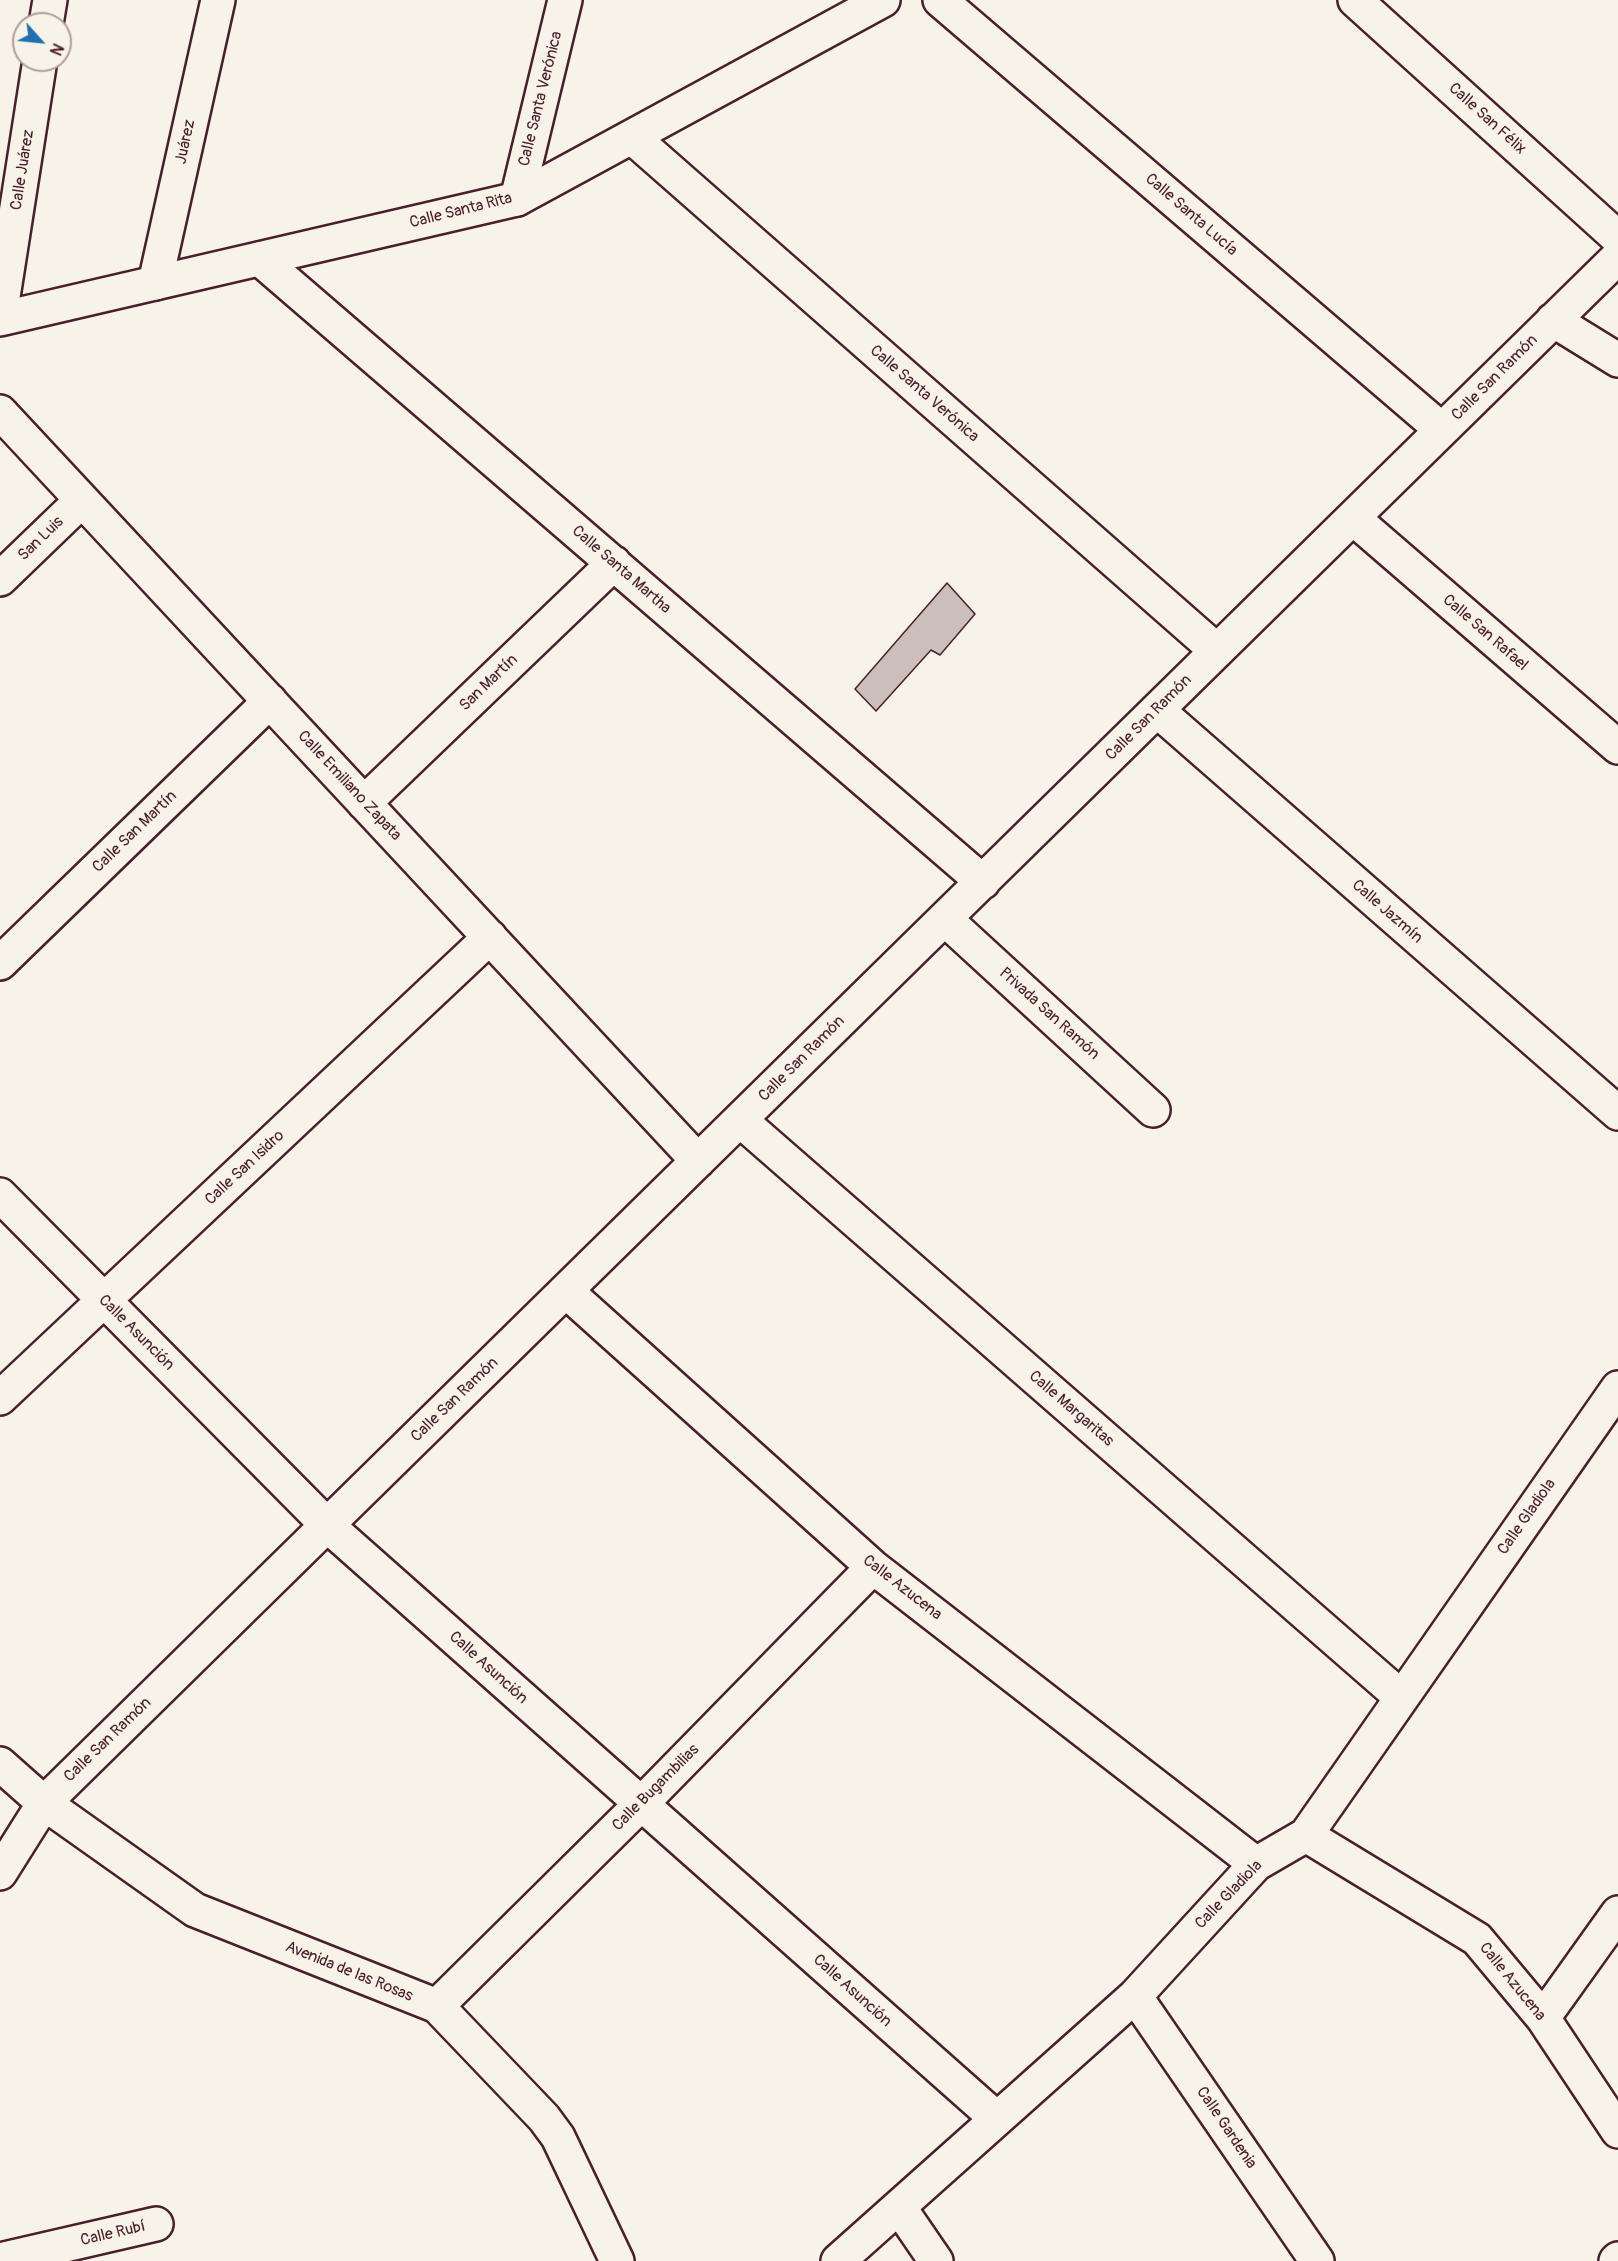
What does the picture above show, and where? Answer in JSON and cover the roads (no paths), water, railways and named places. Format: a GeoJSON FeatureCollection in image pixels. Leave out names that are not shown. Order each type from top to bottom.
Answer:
{"type":"FeatureCollection","features":[{"type":"Feature","properties":{"kind":"street","name":"Juárez"},"geometry":{"type":"LineString","coordinates":[[155,283],[218,0]]}},
{"type":"Feature","properties":{"kind":"street","name":"Calle Santa Verónica"},"geometry":{"type":"LineString","coordinates":[[517,199],[565,0]]}},
{"type":"Feature","properties":{"kind":"street","name":"Calle Santa Rita"},"geometry":{"type":"LineString","coordinates":[[0,318],[517,199],[883,0]]}},
{"type":"Feature","properties":{"kind":"street","name":"Calle Santa Lucía"},"geometry":{"type":"LineString","coordinates":[[940,0],[1442,430]]}},
{"type":"Feature","properties":{"kind":"street","name":"Calle San Félix"},"geometry":{"type":"LineString","coordinates":[[1355,0],[1618,238]]}},
{"type":"Feature","properties":{"kind":"street","name":"Calle Juárez"},"geometry":{"type":"LineString","coordinates":[[0,318],[38,72]]}},
{"type":"Feature","properties":{"kind":"street","name":"Calle Santa Verónica"},"geometry":{"type":"LineString","coordinates":[[632,137],[1217,651]]}},
{"type":"Feature","properties":{"kind":"street","name":"Calle San Ramón"},"geometry":{"type":"LineString","coordinates":[[0,1873],[44,1803],[1618,257]]}},
{"type":"Feature","properties":{"kind":"street","name":"Calle Santa Martha"},"geometry":{"type":"LineString","coordinates":[[260,259],[983,882]]}},
{"type":"Feature","properties":{"kind":"street"},"geometry":{"type":"LineString","coordinates":[[1553,320],[1618,360]]}},
{"type":"Feature","properties":{"kind":"street","name":"Calle Emiliano Zapata"},"geometry":{"type":"LineString","coordinates":[[0,412],[698,1161]]}},
{"type":"Feature","properties":{"kind":"street","name":"San Luis"},"geometry":{"type":"LineString","coordinates":[[0,579],[82,500]]}},
{"type":"Feature","properties":{"kind":"street","name":"Calle San Rafael"},"geometry":{"type":"LineString","coordinates":[[1353,518],[1618,747]]}},
{"type":"Feature","properties":{"kind":"street","name":"San Martín"},"geometry":{"type":"LineString","coordinates":[[364,803],[614,563]]}},
{"type":"Feature","properties":{"kind":"street","name":"Calle San Martín"},"geometry":{"type":"LineString","coordinates":[[0,963],[270,701]]}},
{"type":"Feature","properties":{"kind":"street","name":"Calle Jazmín"},"geometry":{"type":"LineString","coordinates":[[1157,710],[1618,1113]]}},
{"type":"Feature","properties":{"kind":"street","name":"Privada San Ramón"},"geometry":{"type":"LineString","coordinates":[[945,919],[1153,1110]]}},
{"type":"Feature","properties":{"kind":"street","name":"Calle San Isidro"},"geometry":{"type":"LineString","coordinates":[[0,1398],[489,937]]}},
{"type":"Feature","properties":{"kind":"street","name":"Calle Margaritas"},"geometry":{"type":"LineString","coordinates":[[740,1120],[1401,1697]]}},
{"type":"Feature","properties":{"kind":"street","name":"Calle Asunción"},"geometry":{"type":"LineString","coordinates":[[0,1195],[327,1525],[997,2120]]}},
{"type":"Feature","properties":{"kind":"street","name":"Calle Azucena"},"geometry":{"type":"LineString","coordinates":[[566,1291],[873,1567],[1256,1864]]}},
{"type":"Feature","properties":{"kind":"street","name":"Calle Gladiola"},"geometry":{"type":"LineString","coordinates":[[838,2261],[1135,1996],[1256,1864],[1306,1835],[1618,1388]]}},
{"type":"Feature","properties":{"kind":"street","name":"Calle Bugambilias"},"geometry":{"type":"LineString","coordinates":[[437,2006],[641,1804],[873,1567]]}},
{"type":"Feature","properties":{"kind":"street","name":"Avenida de las Rosas"},"geometry":{"type":"LineString","coordinates":[[0,1764],[44,1803],[195,1910],[437,2006],[544,2118],[558,2137],[617,2261]]}},
{"type":"Feature","properties":{"kind":"street","name":"Calle Azucena"},"geometry":{"type":"LineString","coordinates":[[1306,1835],[1477,1939],[1543,2018],[1618,2131]]}},
{"type":"Feature","properties":{"kind":"street"},"geometry":{"type":"LineString","coordinates":[[1543,2018],[1618,1913]]}},
{"type":"Feature","properties":{"kind":"street","name":"Calle Gardenia"},"geometry":{"type":"LineString","coordinates":[[1135,1996],[1317,2261]]}},
{"type":"Feature","properties":{"kind":"street"},"geometry":{"type":"LineString","coordinates":[[899,2207],[936,2261]]}},
{"type":"Feature","properties":{"kind":"street","name":"Calle Rubí"},"geometry":{"type":"LineString","coordinates":[[0,2260],[156,2224]]}}]}
